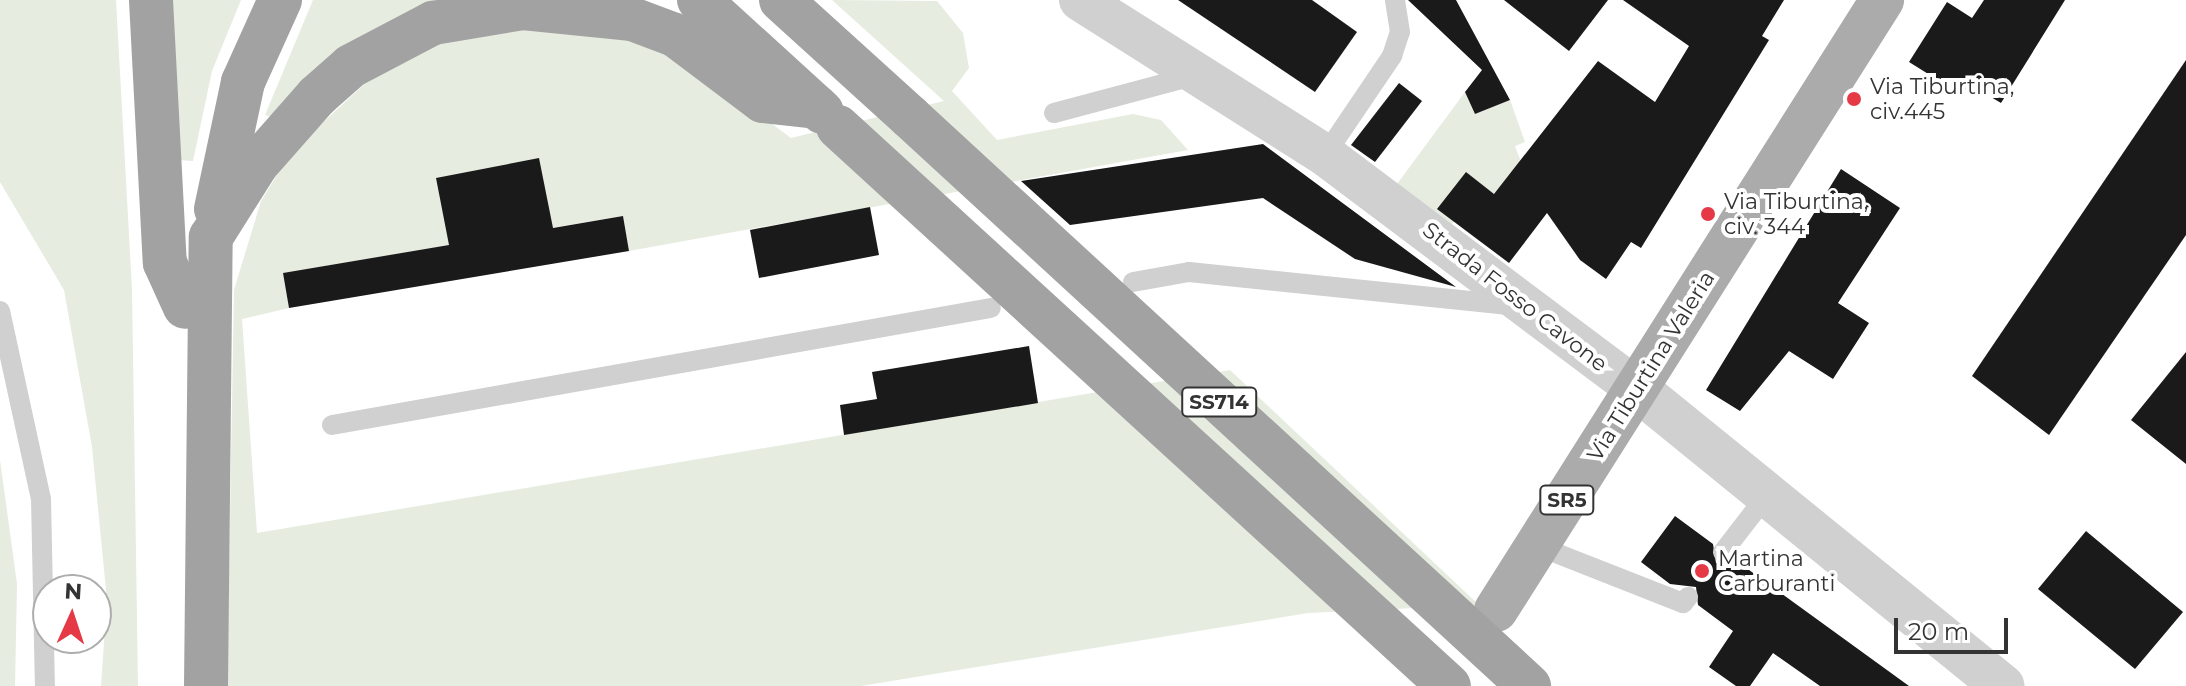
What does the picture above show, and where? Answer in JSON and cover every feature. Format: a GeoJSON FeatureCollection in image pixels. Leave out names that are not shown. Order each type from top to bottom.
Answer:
{"type":"FeatureCollection","features":[{"type":"Feature","properties":{"kind":"highway"},"geometry":{"type":"LineString","coordinates":[[151,0],[165,263],[185,307]]}},
{"type":"Feature","properties":{"kind":"highway"},"geometry":{"type":"LineString","coordinates":[[183,686],[185,307],[211,237],[243,82],[280,0]]}},
{"type":"Feature","properties":{"kind":"highway","name":"SS714"},"geometry":{"type":"LineString","coordinates":[[699,0],[1449,686]]}},
{"type":"Feature","properties":{"kind":"highway","name":"SS714"},"geometry":{"type":"LineString","coordinates":[[781,0],[1529,686]]}},
{"type":"Feature","properties":{"kind":"highway"},"geometry":{"type":"LineString","coordinates":[[206,686],[211,237],[286,127],[351,66],[395,40],[476,13],[523,8],[632,19],[675,35],[763,101],[827,117]]}},
{"type":"Feature","properties":{"kind":"main road","name":"Via Tiburtina Valeria"},"geometry":{"type":"LineString","coordinates":[[1496,610],[1882,0]]}},
{"type":"Feature","properties":{"kind":"street","name":"Strada Fosso Cavone"},"geometry":{"type":"LineString","coordinates":[[1080,0],[1325,155],[1528,306],[1637,389],[2002,686]]}},
{"type":"Feature","properties":{"kind":"lane"},"geometry":{"type":"LineString","coordinates":[[1325,155],[1392,56],[1400,32],[1395,0]]}},
{"type":"Feature","properties":{"kind":"lane"},"geometry":{"type":"LineString","coordinates":[[1054,113],[1197,75]]}},
{"type":"Feature","properties":{"kind":"lane"},"geometry":{"type":"LineString","coordinates":[[1133,282],[1189,272],[1528,306]]}},
{"type":"Feature","properties":{"kind":"lane"},"geometry":{"type":"LineString","coordinates":[[332,425],[991,308]]}},
{"type":"Feature","properties":{"kind":"lane"},"geometry":{"type":"LineString","coordinates":[[0,311],[41,499],[45,686]]}},
{"type":"Feature","properties":{"kind":"lane"},"geometry":{"type":"LineString","coordinates":[[1723,552],[1767,495]]}},
{"type":"Feature","properties":{"kind":"lane"},"geometry":{"type":"LineString","coordinates":[[1538,546],[1683,603],[1688,597]]}},
{"type":"Feature","properties":{"kind":"shaded area"},"geometry":{"type":"Polygon","coordinates":[[[0,0],[116,0],[132,289],[138,686],[101,686],[103,654],[112,654],[112,574],[104,574],[92,447],[64,290],[0,182],[0,0]]]}},
{"type":"Feature","properties":{"kind":"shaded area"},"geometry":{"type":"Polygon","coordinates":[[[171,0],[241,0],[212,71],[193,161],[178,160],[171,0]]]}},
{"type":"Feature","properties":{"kind":"shaded area"},"geometry":{"type":"Polygon","coordinates":[[[313,0],[458,0],[280,120],[265,115],[313,0]]]}},
{"type":"Feature","properties":{"kind":"shaded area"},"geometry":{"type":"Polygon","coordinates":[[[832,0],[937,1],[963,33],[969,68],[952,91],[997,140],[1133,114],[1161,120],[1188,150],[629,251],[623,216],[284,273],[289,308],[242,319],[257,533],[1230,370],[1479,605],[1308,613],[861,686],[227,686],[234,290],[261,201],[291,152],[383,67],[454,33],[565,27],[665,45],[791,138],[944,101],[832,0]]]}},
{"type":"Feature","properties":{"kind":"shaded area"},"geometry":{"type":"Polygon","coordinates":[[[1465,92],[1475,114],[1510,100],[1525,142],[1515,146],[1539,210],[1524,217],[1482,185],[1452,224],[1397,184],[1465,92]]]}},
{"type":"Feature","properties":{"kind":"shaded area"},"geometry":{"type":"Polygon","coordinates":[[[0,460],[17,584],[15,686],[0,686],[0,460]]]}},
{"type":"Feature","properties":{"kind":"building"},"geometry":{"type":"Polygon","coordinates":[[[1178,0],[1312,0],[1357,32],[1315,92],[1178,0]]]}},
{"type":"Feature","properties":{"kind":"building"},"geometry":{"type":"Polygon","coordinates":[[[1408,0],[1456,0],[1510,100],[1475,114],[1465,92],[1482,70],[1408,0]]]}},
{"type":"Feature","properties":{"kind":"building"},"geometry":{"type":"Polygon","coordinates":[[[1504,0],[1608,0],[1569,51],[1504,0]]]}},
{"type":"Feature","properties":{"kind":"building"},"geometry":{"type":"Polygon","coordinates":[[[1623,0],[1784,0],[1762,36],[1769,40],[1641,248],[1631,242],[1606,279],[1580,260],[1547,213],[1509,263],[1437,209],[1466,172],[1494,194],[1598,61],[1655,102],[1689,46],[1623,0]]]}},
{"type":"Feature","properties":{"kind":"building"},"geometry":{"type":"Polygon","coordinates":[[[1984,0],[2065,0],[2001,103],[1969,84],[1962,95],[1909,62],[1947,2],[1972,18],[1984,0]]]}},
{"type":"Feature","properties":{"kind":"building"},"geometry":{"type":"Polygon","coordinates":[[[2186,60],[2186,235],[2049,435],[1972,376],[2186,60]]]}},
{"type":"Feature","properties":{"kind":"building"},"geometry":{"type":"Polygon","coordinates":[[[1399,83],[1422,101],[1375,162],[1351,145],[1399,83]]]}},
{"type":"Feature","properties":{"kind":"building"},"geometry":{"type":"Polygon","coordinates":[[[1263,144],[1456,287],[1355,259],[1263,198],[1070,225],[1021,181],[1263,144]]]}},
{"type":"Feature","properties":{"kind":"building"},"geometry":{"type":"Polygon","coordinates":[[[539,158],[553,228],[623,216],[629,251],[289,308],[283,273],[449,245],[436,178],[539,158]]]}},
{"type":"Feature","properties":{"kind":"building"},"geometry":{"type":"Polygon","coordinates":[[[1841,169],[1900,208],[1838,303],[1869,323],[1833,379],[1789,351],[1740,411],[1706,390],[1841,169]]]}},
{"type":"Feature","properties":{"kind":"building"},"geometry":{"type":"Polygon","coordinates":[[[870,207],[879,255],[759,278],[750,230],[870,207]]]}},
{"type":"Feature","properties":{"kind":"building"},"geometry":{"type":"Polygon","coordinates":[[[1029,346],[1038,403],[844,435],[840,405],[877,399],[872,372],[1029,346]]]}},
{"type":"Feature","properties":{"kind":"building"},"geometry":{"type":"Polygon","coordinates":[[[2186,352],[2186,464],[2131,420],[2186,352]]]}},
{"type":"Feature","properties":{"kind":"building"},"geometry":{"type":"Polygon","coordinates":[[[1675,516],[1713,544],[1716,563],[1734,559],[1909,686],[1820,686],[1773,653],[1750,686],[1736,686],[1709,667],[1733,631],[1698,605],[1696,587],[1670,584],[1641,562],[1675,516]]]}},
{"type":"Feature","properties":{"kind":"building"},"geometry":{"type":"Polygon","coordinates":[[[2086,531],[2183,612],[2135,669],[2038,589],[2086,531]]]}},
{"type":"Feature","properties":{"kind":"place","name":"Via Tiburtina, civ.445"},"geometry":{"type":"Point","coordinates":[1854,99]}},
{"type":"Feature","properties":{"kind":"place","name":"Via Tiburtina, civ. 344"},"geometry":{"type":"Point","coordinates":[1708,214]}},
{"type":"Feature","properties":{"kind":"place","name":"Martina Carburanti"},"geometry":{"type":"Point","coordinates":[1702,571]}}]}
